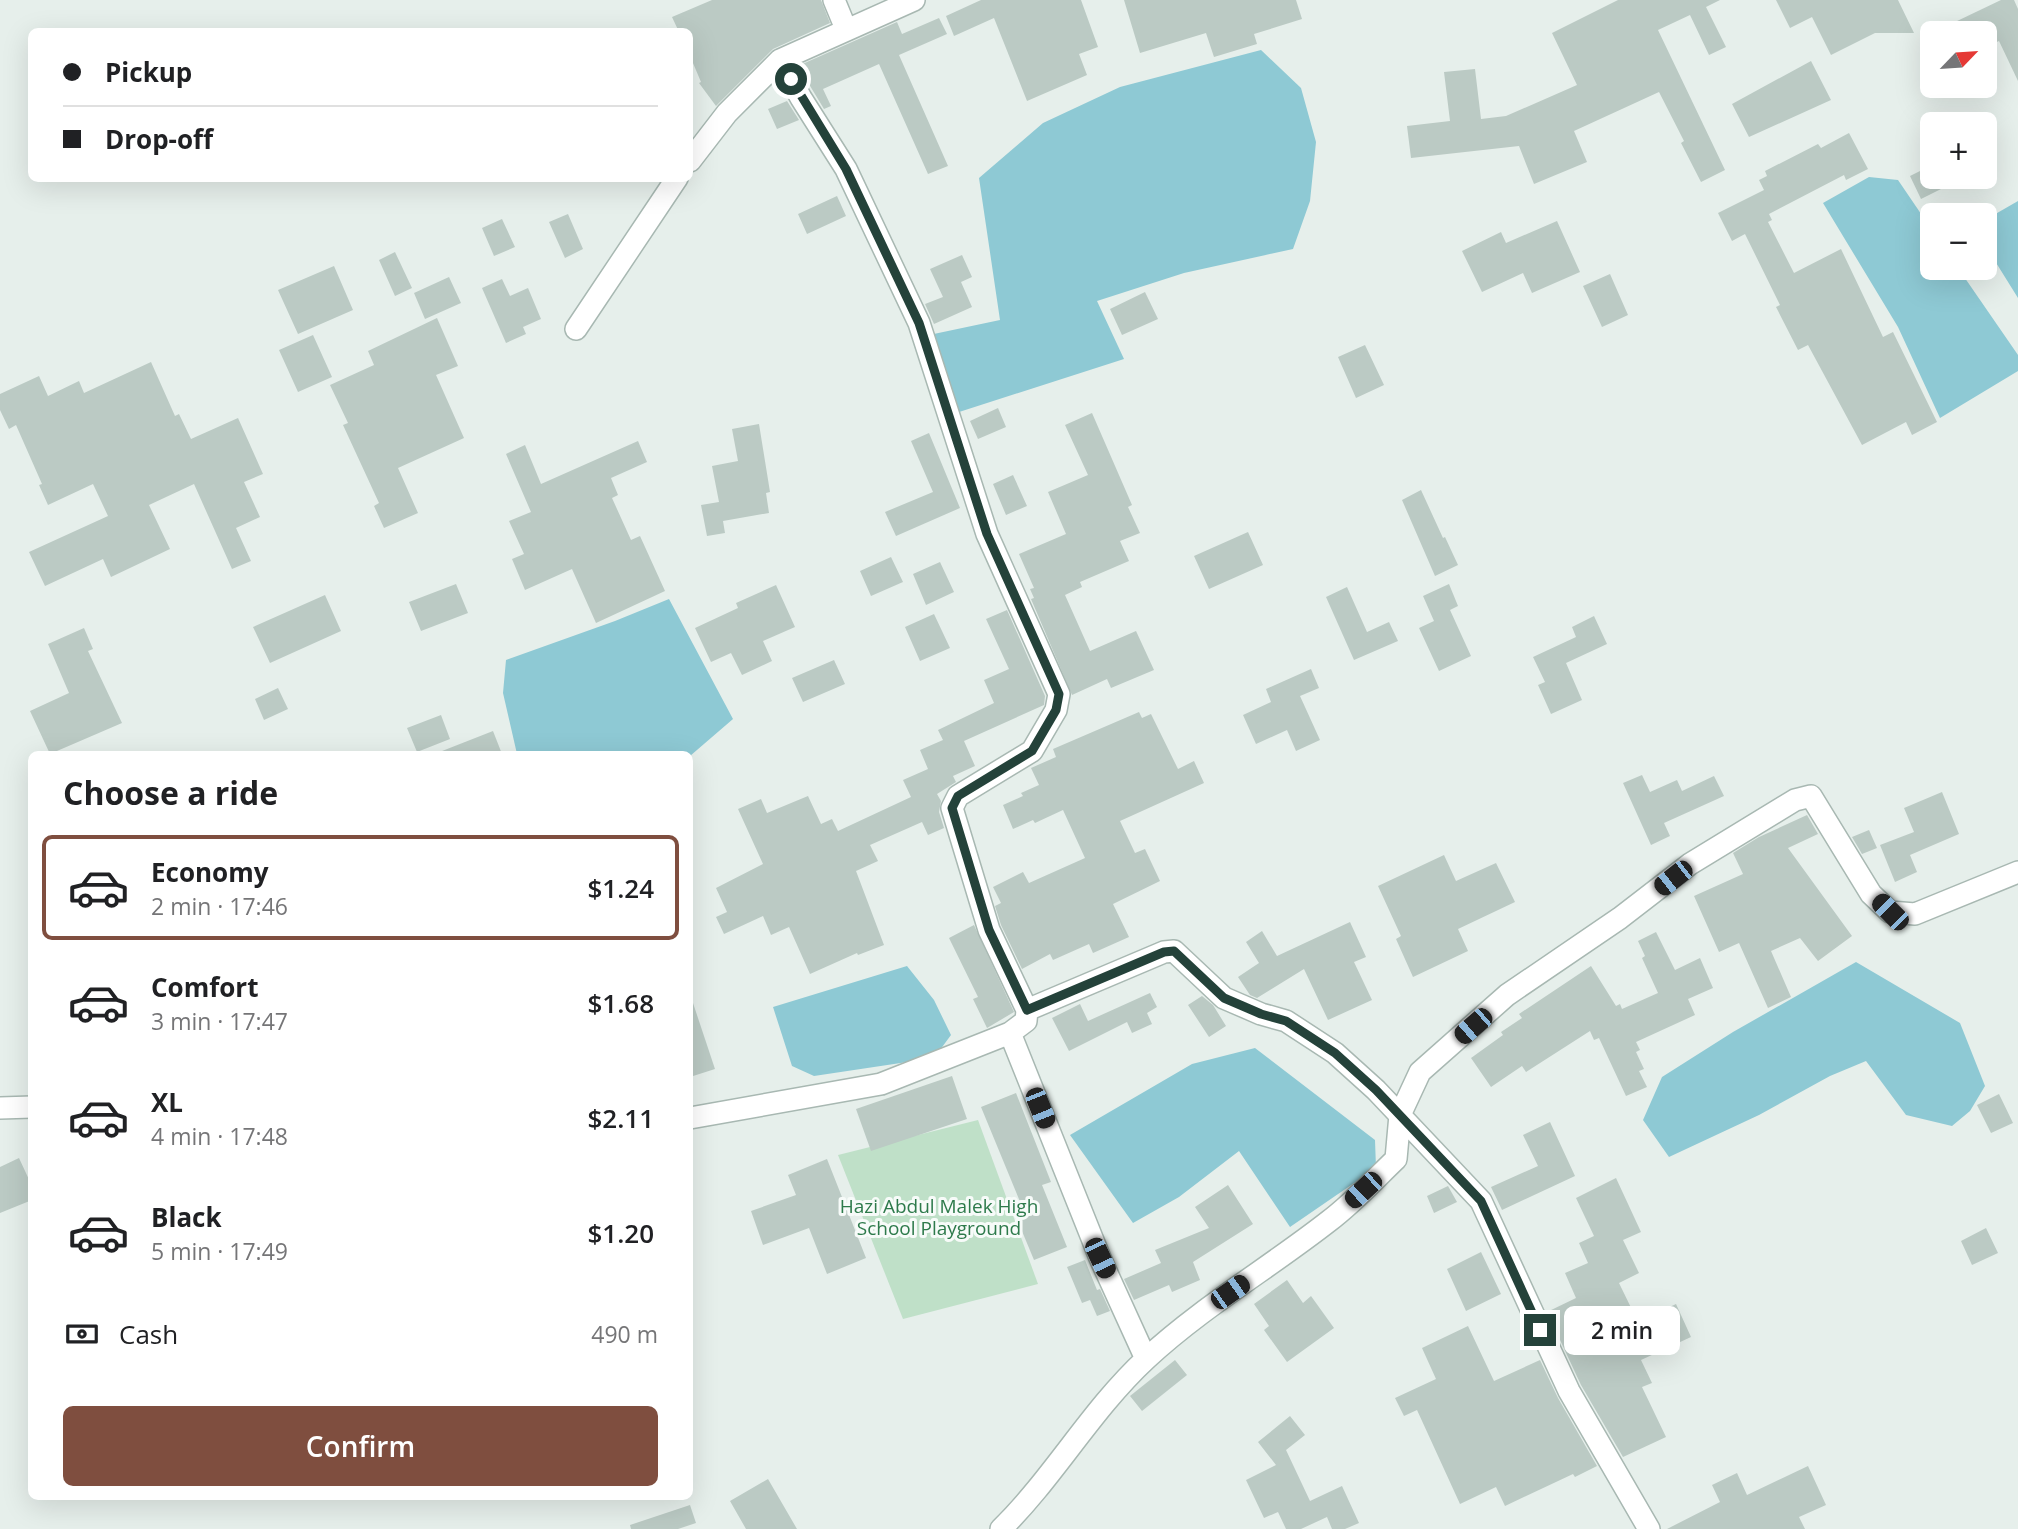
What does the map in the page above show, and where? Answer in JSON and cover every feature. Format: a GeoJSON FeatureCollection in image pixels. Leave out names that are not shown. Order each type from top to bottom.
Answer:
{"type":"FeatureCollection","features":[{"type":"Feature","properties":{"kind":"street"},"geometry":{"type":"LineString","coordinates":[[834,0],[846,29]]}},
{"type":"Feature","properties":{"kind":"street"},"geometry":{"type":"LineString","coordinates":[[693,157],[727,113],[780,60],[914,0]]}},
{"type":"Feature","properties":{"kind":"street"},"geometry":{"type":"LineString","coordinates":[[693,1117],[881,1084],[1010,1033],[1026,1021],[1027,1010],[989,930],[952,808],[958,796],[1032,751],[1056,710],[1059,694],[987,534],[919,323],[846,169],[780,60]]}},
{"type":"Feature","properties":{"kind":"street"},"geometry":{"type":"LineString","coordinates":[[576,329],[674,182]]}},
{"type":"Feature","properties":{"kind":"street"},"geometry":{"type":"LineString","coordinates":[[1001,1529],[1022,1508],[1096,1415],[1146,1359],[1230,1292],[1331,1220],[1396,1159],[1400,1115],[1420,1072],[1507,995],[1620,918],[1690,864],[1795,800],[1811,796],[1871,894],[1890,912],[1915,914],[2018,872]]}},
{"type":"Feature","properties":{"kind":"street"},"geometry":{"type":"LineString","coordinates":[[1027,1010],[1164,952],[1174,951],[1224,998],[1261,1014],[1286,1021],[1335,1053],[1376,1090],[1481,1201],[1569,1391],[1649,1529]]}},
{"type":"Feature","properties":{"kind":"street"},"geometry":{"type":"LineString","coordinates":[[1010,1033],[1100,1258],[1146,1359]]}},
{"type":"Feature","properties":{"kind":"street"},"geometry":{"type":"LineString","coordinates":[[0,1108],[28,1107]]}},
{"type":"Feature","properties":{"kind":"green space","name":"Hazi Abdul Malek High School Playground"},"geometry":{"type":"Polygon","coordinates":[[[978,1120],[1038,1284],[903,1319],[838,1155],[978,1120]]]}},
{"type":"Feature","properties":{"kind":"water"},"geometry":{"type":"Polygon","coordinates":[[[1261,50],[1301,88],[1316,142],[1310,201],[1293,249],[1184,273],[1097,301],[1124,359],[956,413],[929,335],[1000,320],[979,178],[1043,123],[1120,87],[1261,50]]]}},
{"type":"Feature","properties":{"kind":"water"},"geometry":{"type":"Polygon","coordinates":[[[1869,177],[1898,180],[1920,212],[1920,280],[1966,280],[2018,355],[2018,371],[1940,418],[1898,327],[1823,203],[1869,177]]]}},
{"type":"Feature","properties":{"kind":"water"},"geometry":{"type":"Polygon","coordinates":[[[2018,201],[2018,298],[1997,264],[1997,213],[2018,201]]]}},
{"type":"Feature","properties":{"kind":"water"},"geometry":{"type":"Polygon","coordinates":[[[669,599],[733,719],[693,753],[693,751],[516,751],[503,693],[506,660],[669,599]]]}},
{"type":"Feature","properties":{"kind":"water"},"geometry":{"type":"Polygon","coordinates":[[[1856,962],[1960,1023],[1985,1086],[1970,1111],[1952,1126],[1906,1115],[1866,1061],[1830,1076],[1759,1115],[1669,1157],[1643,1120],[1662,1077],[1733,1032],[1856,962]]]}},
{"type":"Feature","properties":{"kind":"water"},"geometry":{"type":"Polygon","coordinates":[[[907,966],[934,1000],[951,1035],[934,1058],[814,1076],[792,1066],[773,1007],[907,966]]]}},
{"type":"Feature","properties":{"kind":"water"},"geometry":{"type":"Polygon","coordinates":[[[1255,1048],[1375,1140],[1376,1168],[1290,1227],[1239,1151],[1179,1197],[1133,1223],[1070,1135],[1192,1064],[1255,1048]]]}},
{"type":"Feature","properties":{"kind":"building"},"geometry":{"type":"Polygon","coordinates":[[[712,0],[821,0],[830,23],[773,49],[716,106],[699,83],[701,82],[693,63],[693,28],[677,28],[672,17],[712,0]]]}},
{"type":"Feature","properties":{"kind":"building"},"geometry":{"type":"Polygon","coordinates":[[[981,0],[1081,0],[1098,47],[1079,54],[1087,75],[1027,101],[994,18],[954,36],[946,16],[981,0]]]}},
{"type":"Feature","properties":{"kind":"building"},"geometry":{"type":"Polygon","coordinates":[[[1124,0],[1296,0],[1302,19],[1254,34],[1257,44],[1214,57],[1206,33],[1140,53],[1124,0]]]}},
{"type":"Feature","properties":{"kind":"building"},"geometry":{"type":"Polygon","coordinates":[[[1618,0],[1720,0],[1706,7],[1726,47],[1709,55],[1690,15],[1658,30],[1725,170],[1701,182],[1659,92],[1574,131],[1587,162],[1534,184],[1519,146],[1411,158],[1407,126],[1450,121],[1444,72],[1475,69],[1481,119],[1506,116],[1577,85],[1552,33],[1618,0]]]}},
{"type":"Feature","properties":{"kind":"building"},"geometry":{"type":"Polygon","coordinates":[[[1776,0],[1898,0],[1914,33],[1875,33],[1831,55],[1812,17],[1790,28],[1776,0]]]}},
{"type":"Feature","properties":{"kind":"building"},"geometry":{"type":"Polygon","coordinates":[[[2001,0],[2014,0],[2018,9],[2018,81],[1999,41],[1997,42],[1997,21],[1957,21],[2001,0]]]}},
{"type":"Feature","properties":{"kind":"building"},"geometry":{"type":"Polygon","coordinates":[[[939,18],[947,34],[899,55],[948,166],[928,174],[879,64],[823,89],[831,106],[824,109],[798,66],[897,22],[902,34],[939,18]]]}},
{"type":"Feature","properties":{"kind":"building"},"geometry":{"type":"Polygon","coordinates":[[[1811,61],[1831,100],[1749,137],[1732,104],[1811,61]]]}},
{"type":"Feature","properties":{"kind":"building"},"geometry":{"type":"Polygon","coordinates":[[[787,101],[799,120],[777,129],[768,109],[787,101]]]}},
{"type":"Feature","properties":{"kind":"building"},"geometry":{"type":"Polygon","coordinates":[[[1849,133],[1868,169],[1846,180],[1844,175],[1769,214],[1772,220],[1768,222],[1794,273],[1841,249],[1883,337],[1893,332],[1937,422],[1912,435],[1906,422],[1862,445],[1808,345],[1798,350],[1776,307],[1780,305],[1745,234],[1732,241],[1718,213],[1764,190],[1759,180],[1767,176],[1765,171],[1818,144],[1821,148],[1849,133]]]}},
{"type":"Feature","properties":{"kind":"building"},"geometry":{"type":"Polygon","coordinates":[[[1920,171],[1920,189],[1941,189],[1921,199],[1910,176],[1920,171]]]}},
{"type":"Feature","properties":{"kind":"building"},"geometry":{"type":"Polygon","coordinates":[[[837,196],[846,216],[807,234],[798,214],[837,196]]]}},
{"type":"Feature","properties":{"kind":"building"},"geometry":{"type":"Polygon","coordinates":[[[568,214],[583,249],[565,258],[549,222],[568,214]]]}},
{"type":"Feature","properties":{"kind":"building"},"geometry":{"type":"Polygon","coordinates":[[[502,219],[515,247],[494,256],[482,228],[502,219]]]}},
{"type":"Feature","properties":{"kind":"building"},"geometry":{"type":"Polygon","coordinates":[[[1557,221],[1580,272],[1532,293],[1523,273],[1482,292],[1462,251],[1501,232],[1506,243],[1557,221]]]}},
{"type":"Feature","properties":{"kind":"building"},"geometry":{"type":"Polygon","coordinates":[[[395,252],[412,288],[395,296],[379,260],[395,252]]]}},
{"type":"Feature","properties":{"kind":"building"},"geometry":{"type":"Polygon","coordinates":[[[962,255],[972,277],[961,282],[972,307],[934,324],[925,304],[943,297],[930,269],[962,255]]]}},
{"type":"Feature","properties":{"kind":"building"},"geometry":{"type":"Polygon","coordinates":[[[334,266],[353,310],[298,334],[278,290],[334,266]]]}},
{"type":"Feature","properties":{"kind":"building"},"geometry":{"type":"Polygon","coordinates":[[[1610,274],[1628,315],[1602,327],[1583,286],[1610,274]]]}},
{"type":"Feature","properties":{"kind":"building"},"geometry":{"type":"Polygon","coordinates":[[[449,277],[461,303],[425,319],[414,293],[449,277]]]}},
{"type":"Feature","properties":{"kind":"building"},"geometry":{"type":"Polygon","coordinates":[[[502,279],[510,296],[528,288],[541,319],[523,327],[526,334],[506,343],[482,288],[502,279]]]}},
{"type":"Feature","properties":{"kind":"building"},"geometry":{"type":"Polygon","coordinates":[[[1145,292],[1158,319],[1122,335],[1110,309],[1145,292]]]}},
{"type":"Feature","properties":{"kind":"building"},"geometry":{"type":"Polygon","coordinates":[[[437,318],[458,366],[436,375],[464,438],[398,468],[418,513],[384,528],[374,506],[379,503],[343,425],[348,423],[330,385],[374,365],[368,351],[437,318]]]}},
{"type":"Feature","properties":{"kind":"building"},"geometry":{"type":"Polygon","coordinates":[[[313,335],[332,377],[298,392],[279,350],[313,335]]]}},
{"type":"Feature","properties":{"kind":"building"},"geometry":{"type":"Polygon","coordinates":[[[1365,345],[1384,385],[1356,398],[1338,357],[1365,345]]]}},
{"type":"Feature","properties":{"kind":"building"},"geometry":{"type":"Polygon","coordinates":[[[151,362],[175,416],[179,414],[191,439],[238,418],[263,474],[244,482],[260,517],[236,528],[251,561],[232,569],[194,484],[149,505],[170,549],[111,577],[103,559],[45,586],[29,552],[108,516],[93,484],[48,505],[39,485],[42,484],[16,425],[9,429],[0,410],[0,394],[39,376],[48,396],[79,381],[84,393],[151,362]]]}},
{"type":"Feature","properties":{"kind":"building"},"geometry":{"type":"Polygon","coordinates":[[[998,408],[1006,427],[978,439],[970,421],[998,408]]]}},
{"type":"Feature","properties":{"kind":"building"},"geometry":{"type":"Polygon","coordinates":[[[1092,413],[1132,505],[1128,507],[1140,533],[1120,541],[1129,561],[1080,582],[1082,587],[1065,595],[1090,651],[1136,631],[1154,670],[1111,688],[1107,679],[1072,695],[1031,599],[1034,598],[1030,589],[1034,588],[1019,554],[1066,534],[1048,492],[1088,475],[1065,425],[1092,413]]]}},
{"type":"Feature","properties":{"kind":"building"},"geometry":{"type":"Polygon","coordinates":[[[759,424],[770,492],[766,493],[769,513],[723,521],[725,533],[707,536],[701,505],[719,502],[712,466],[738,461],[732,429],[759,424]]]}},
{"type":"Feature","properties":{"kind":"building"},"geometry":{"type":"Polygon","coordinates":[[[929,433],[960,508],[896,536],[885,512],[933,492],[911,441],[929,433]]]}},
{"type":"Feature","properties":{"kind":"building"},"geometry":{"type":"Polygon","coordinates":[[[638,441],[647,462],[611,478],[618,495],[612,498],[631,540],[640,536],[665,591],[596,623],[572,569],[525,590],[512,559],[524,554],[509,521],[531,512],[506,454],[525,445],[541,484],[638,441]]]}},
{"type":"Feature","properties":{"kind":"building"},"geometry":{"type":"Polygon","coordinates":[[[1013,475],[1027,506],[1006,515],[993,484],[1013,475]]]}},
{"type":"Feature","properties":{"kind":"building"},"geometry":{"type":"Polygon","coordinates":[[[1421,490],[1458,565],[1435,576],[1402,500],[1421,490]]]}},
{"type":"Feature","properties":{"kind":"building"},"geometry":{"type":"Polygon","coordinates":[[[1248,532],[1263,565],[1209,589],[1194,556],[1248,532]]]}},
{"type":"Feature","properties":{"kind":"building"},"geometry":{"type":"Polygon","coordinates":[[[891,557],[903,582],[871,596],[860,571],[891,557]]]}},
{"type":"Feature","properties":{"kind":"building"},"geometry":{"type":"Polygon","coordinates":[[[940,562],[954,592],[926,605],[913,574],[940,562]]]}},
{"type":"Feature","properties":{"kind":"building"},"geometry":{"type":"Polygon","coordinates":[[[456,584],[468,613],[421,631],[409,602],[456,584]]]}},
{"type":"Feature","properties":{"kind":"building"},"geometry":{"type":"Polygon","coordinates":[[[1449,584],[1458,606],[1450,610],[1471,656],[1439,671],[1419,628],[1434,621],[1423,596],[1449,584]]]}},
{"type":"Feature","properties":{"kind":"building"},"geometry":{"type":"Polygon","coordinates":[[[776,585],[795,627],[763,641],[772,661],[742,675],[731,653],[711,662],[695,628],[738,608],[736,603],[776,585]]]}},
{"type":"Feature","properties":{"kind":"building"},"geometry":{"type":"Polygon","coordinates":[[[1347,587],[1367,632],[1389,622],[1398,641],[1354,660],[1326,597],[1347,587]]]}},
{"type":"Feature","properties":{"kind":"building"},"geometry":{"type":"Polygon","coordinates":[[[325,595],[341,631],[270,663],[253,627],[325,595]]]}},
{"type":"Feature","properties":{"kind":"building"},"geometry":{"type":"Polygon","coordinates":[[[1007,610],[1045,696],[1044,705],[964,741],[975,766],[953,776],[956,782],[937,794],[941,801],[939,812],[944,828],[928,835],[922,822],[870,845],[878,861],[856,871],[884,945],[858,955],[857,953],[810,974],[789,927],[771,935],[763,916],[724,934],[716,917],[727,912],[716,888],[763,864],[738,809],[761,799],[767,813],[808,796],[821,824],[832,819],[838,831],[911,797],[903,780],[928,769],[920,750],[943,740],[938,730],[994,703],[984,680],[1009,669],[986,619],[1007,610]]]}},
{"type":"Feature","properties":{"kind":"building"},"geometry":{"type":"Polygon","coordinates":[[[934,614],[950,648],[920,661],[905,627],[934,614]]]}},
{"type":"Feature","properties":{"kind":"building"},"geometry":{"type":"Polygon","coordinates":[[[1594,616],[1607,644],[1566,663],[1582,700],[1551,714],[1538,685],[1545,682],[1533,657],[1576,637],[1572,627],[1594,616]]]}},
{"type":"Feature","properties":{"kind":"building"},"geometry":{"type":"Polygon","coordinates":[[[84,628],[93,649],[88,651],[122,723],[57,751],[49,751],[30,711],[69,693],[48,644],[84,628]]]}},
{"type":"Feature","properties":{"kind":"building"},"geometry":{"type":"Polygon","coordinates":[[[834,660],[845,684],[803,702],[792,678],[834,660]]]}},
{"type":"Feature","properties":{"kind":"building"},"geometry":{"type":"Polygon","coordinates":[[[1311,669],[1319,688],[1300,696],[1320,740],[1296,751],[1287,730],[1256,744],[1243,715],[1271,702],[1266,689],[1311,669]]]}},
{"type":"Feature","properties":{"kind":"building"},"geometry":{"type":"Polygon","coordinates":[[[278,688],[288,709],[264,720],[255,699],[278,688]]]}},
{"type":"Feature","properties":{"kind":"building"},"geometry":{"type":"Polygon","coordinates":[[[1139,712],[1142,718],[1151,714],[1178,769],[1194,761],[1204,783],[1120,821],[1135,853],[1145,849],[1160,881],[1113,904],[1129,937],[1093,953],[1089,944],[1053,960],[1050,954],[1022,969],[1001,925],[995,906],[1001,903],[993,887],[1023,872],[1029,883],[1085,858],[1063,810],[1035,823],[1033,820],[1013,829],[1003,805],[1039,785],[1031,768],[1056,757],[1053,749],[1139,712]]]}},
{"type":"Feature","properties":{"kind":"building"},"geometry":{"type":"Polygon","coordinates":[[[441,715],[450,739],[417,751],[407,728],[441,715]]]}},
{"type":"Feature","properties":{"kind":"building"},"geometry":{"type":"Polygon","coordinates":[[[493,731],[501,751],[442,751],[493,731]]]}},
{"type":"Feature","properties":{"kind":"building"},"geometry":{"type":"Polygon","coordinates":[[[1642,775],[1650,792],[1677,780],[1682,791],[1714,776],[1724,796],[1664,823],[1670,836],[1651,845],[1623,783],[1642,775]]]}},
{"type":"Feature","properties":{"kind":"building"},"geometry":{"type":"Polygon","coordinates":[[[1942,792],[1959,834],[1910,855],[1917,872],[1895,882],[1880,845],[1914,832],[1904,808],[1942,792]]]}},
{"type":"Feature","properties":{"kind":"building"},"geometry":{"type":"Polygon","coordinates":[[[1807,815],[1818,834],[1788,848],[1852,936],[1818,961],[1800,938],[1771,951],[1791,997],[1768,1008],[1739,943],[1719,952],[1694,896],[1743,874],[1733,853],[1759,837],[1807,815]]]}},
{"type":"Feature","properties":{"kind":"building"},"geometry":{"type":"Polygon","coordinates":[[[1869,830],[1877,848],[1862,854],[1852,837],[1869,830]]]}},
{"type":"Feature","properties":{"kind":"building"},"geometry":{"type":"Polygon","coordinates":[[[1444,855],[1456,881],[1496,863],[1515,902],[1458,929],[1468,951],[1413,977],[1396,939],[1401,936],[1378,886],[1444,855]]]}},
{"type":"Feature","properties":{"kind":"building"},"geometry":{"type":"Polygon","coordinates":[[[1350,922],[1366,957],[1354,962],[1372,1000],[1328,1020],[1304,969],[1257,998],[1250,995],[1238,977],[1259,963],[1246,942],[1262,931],[1277,956],[1350,922]]]}},
{"type":"Feature","properties":{"kind":"building"},"geometry":{"type":"Polygon","coordinates":[[[974,925],[1014,1012],[987,1028],[973,999],[978,997],[949,938],[974,925]]]}},
{"type":"Feature","properties":{"kind":"building"},"geometry":{"type":"Polygon","coordinates":[[[1656,932],[1675,970],[1700,958],[1713,988],[1688,999],[1695,1015],[1636,1042],[1640,1050],[1636,1052],[1644,1069],[1639,1071],[1647,1087],[1626,1096],[1599,1038],[1594,1040],[1590,1031],[1526,1072],[1522,1066],[1491,1087],[1471,1058],[1522,1018],[1519,1014],[1591,966],[1616,1006],[1620,1004],[1622,1009],[1658,993],[1642,958],[1645,956],[1638,941],[1656,932]]]}},
{"type":"Feature","properties":{"kind":"building"},"geometry":{"type":"Polygon","coordinates":[[[1150,993],[1157,1007],[1147,1013],[1152,1024],[1132,1033],[1127,1022],[1069,1051],[1052,1018],[1080,1004],[1088,1021],[1150,993]]]}},
{"type":"Feature","properties":{"kind":"building"},"geometry":{"type":"Polygon","coordinates":[[[1202,996],[1213,1005],[1226,1026],[1209,1037],[1188,1005],[1202,996]]]}},
{"type":"Feature","properties":{"kind":"building"},"geometry":{"type":"Polygon","coordinates":[[[693,1003],[715,1069],[693,1076],[693,1003]]]}},
{"type":"Feature","properties":{"kind":"building"},"geometry":{"type":"Polygon","coordinates":[[[952,1076],[967,1119],[871,1151],[856,1109],[952,1076]]]}},
{"type":"Feature","properties":{"kind":"building"},"geometry":{"type":"Polygon","coordinates":[[[1016,1093],[1051,1182],[1042,1185],[1067,1247],[1034,1260],[1012,1207],[1021,1204],[981,1107],[1016,1093]]]}},
{"type":"Feature","properties":{"kind":"building"},"geometry":{"type":"Polygon","coordinates":[[[1999,1094],[2013,1123],[1991,1133],[1977,1105],[1999,1094]]]}},
{"type":"Feature","properties":{"kind":"building"},"geometry":{"type":"Polygon","coordinates":[[[1550,1122],[1575,1176],[1502,1210],[1491,1187],[1538,1166],[1523,1135],[1550,1122]]]}},
{"type":"Feature","properties":{"kind":"building"},"geometry":{"type":"Polygon","coordinates":[[[19,1158],[28,1177],[28,1202],[0,1213],[0,1167],[19,1158]]]}},
{"type":"Feature","properties":{"kind":"building"},"geometry":{"type":"Polygon","coordinates":[[[827,1159],[866,1258],[827,1274],[809,1228],[763,1245],[751,1211],[796,1195],[788,1175],[827,1159]]]}},
{"type":"Feature","properties":{"kind":"building"},"geometry":{"type":"Polygon","coordinates":[[[1616,1178],[1641,1232],[1623,1240],[1639,1273],[1619,1283],[1638,1322],[1676,1304],[1691,1337],[1641,1360],[1652,1383],[1642,1387],[1666,1437],[1623,1457],[1581,1385],[1547,1312],[1576,1298],[1565,1273],[1588,1263],[1579,1243],[1594,1236],[1576,1198],[1616,1178]]]}},
{"type":"Feature","properties":{"kind":"building"},"geometry":{"type":"Polygon","coordinates":[[[1228,1185],[1253,1224],[1193,1262],[1200,1280],[1172,1292],[1169,1285],[1134,1300],[1124,1279],[1161,1263],[1155,1250],[1209,1228],[1195,1207],[1228,1185]]]}},
{"type":"Feature","properties":{"kind":"building"},"geometry":{"type":"Polygon","coordinates":[[[1448,1186],[1457,1202],[1434,1213],[1427,1196],[1448,1186]]]}},
{"type":"Feature","properties":{"kind":"building"},"geometry":{"type":"Polygon","coordinates":[[[1986,1228],[1998,1253],[1972,1265],[1961,1241],[1986,1228]]]}},
{"type":"Feature","properties":{"kind":"building"},"geometry":{"type":"Polygon","coordinates":[[[1481,1252],[1501,1294],[1466,1311],[1447,1269],[1481,1252]]]}},
{"type":"Feature","properties":{"kind":"building"},"geometry":{"type":"Polygon","coordinates":[[[1085,1260],[1097,1290],[1100,1289],[1110,1311],[1097,1316],[1090,1300],[1082,1303],[1067,1267],[1085,1260]]]}},
{"type":"Feature","properties":{"kind":"building"},"geometry":{"type":"Polygon","coordinates":[[[1287,1280],[1303,1303],[1311,1296],[1334,1328],[1287,1362],[1264,1330],[1269,1326],[1254,1304],[1287,1280]]]}},
{"type":"Feature","properties":{"kind":"building"},"geometry":{"type":"Polygon","coordinates":[[[1468,1326],[1494,1381],[1540,1360],[1558,1398],[1597,1466],[1575,1477],[1573,1474],[1505,1506],[1496,1487],[1460,1504],[1417,1410],[1404,1416],[1395,1398],[1436,1379],[1422,1348],[1468,1326]]]}},
{"type":"Feature","properties":{"kind":"building"},"geometry":{"type":"Polygon","coordinates":[[[1175,1360],[1187,1375],[1142,1411],[1130,1396],[1175,1360]]]}},
{"type":"Feature","properties":{"kind":"building"},"geometry":{"type":"Polygon","coordinates":[[[1290,1416],[1305,1435],[1286,1450],[1310,1501],[1342,1486],[1359,1523],[1345,1529],[1332,1529],[1327,1517],[1301,1529],[1286,1529],[1278,1512],[1264,1518],[1246,1480],[1276,1465],[1258,1442],[1290,1416]]]}},
{"type":"Feature","properties":{"kind":"building"},"geometry":{"type":"Polygon","coordinates":[[[1808,1466],[1826,1505],[1799,1517],[1805,1529],[1667,1529],[1720,1502],[1712,1485],[1737,1473],[1747,1495],[1808,1466]]]}},
{"type":"Feature","properties":{"kind":"building"},"geometry":{"type":"Polygon","coordinates":[[[768,1479],[797,1529],[746,1529],[730,1501],[768,1479]]]}},
{"type":"Feature","properties":{"kind":"building"},"geometry":{"type":"Polygon","coordinates":[[[690,1505],[696,1523],[678,1529],[631,1529],[630,1525],[690,1505]]]}},
{"type":"Feature","properties":{"kind":"route"},"geometry":{"type":"LineString","coordinates":[[791,79],[846,169],[919,323],[987,534],[1059,694],[1056,710],[1032,751],[958,796],[952,808],[989,930],[1027,1010],[1164,952],[1174,951],[1224,998],[1261,1014],[1286,1021],[1335,1053],[1376,1090],[1481,1201],[1540,1330]]}}]}
